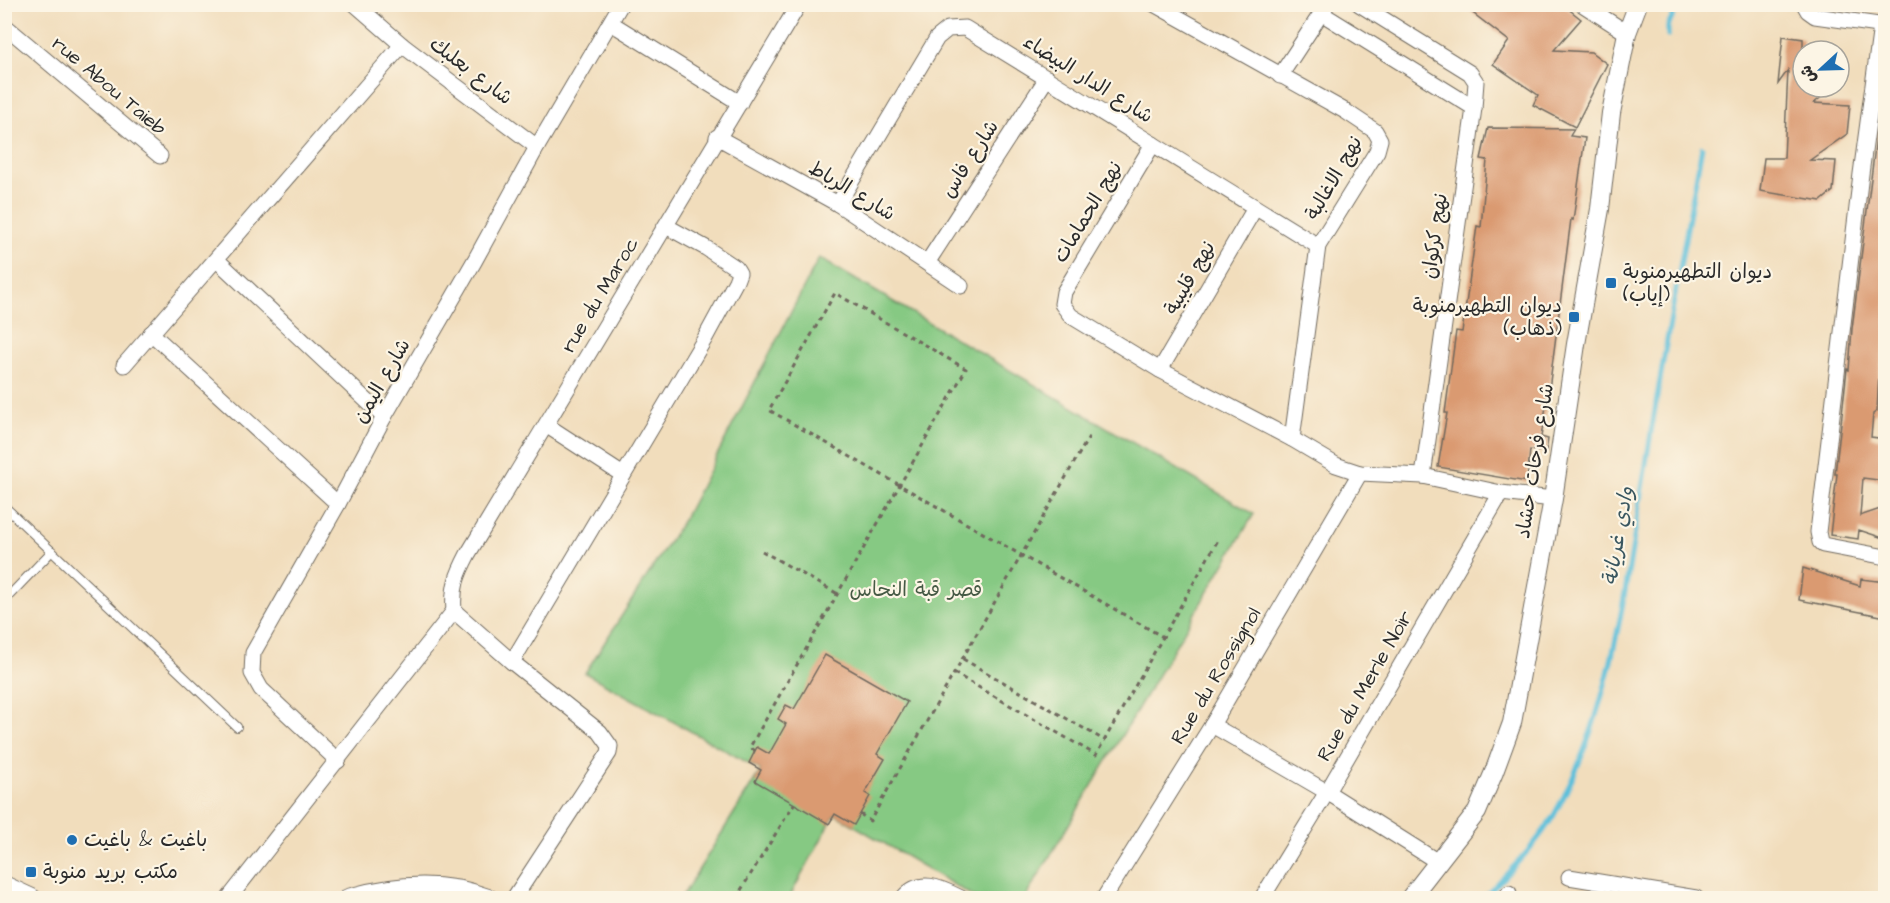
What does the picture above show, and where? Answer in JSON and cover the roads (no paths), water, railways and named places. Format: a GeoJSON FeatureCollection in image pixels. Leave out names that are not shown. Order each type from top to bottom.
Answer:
{"type":"FeatureCollection","features":[{"type":"Feature","properties":{"kind":"street","name":"شارع بعلبك"},"geometry":{"type":"LineString","coordinates":[[355,4],[402,45],[537,147]]}},
{"type":"Feature","properties":{"kind":"street","name":"rue du Maroc"},"geometry":{"type":"LineString","coordinates":[[454,611],[453,590],[461,568],[799,4]]}},
{"type":"Feature","properties":{"kind":"street"},"geometry":{"type":"LineString","coordinates":[[1154,4],[1280,76],[1324,9],[1474,108]]}},
{"type":"Feature","properties":{"kind":"street","name":"نهج كركوان"},"geometry":{"type":"LineString","coordinates":[[1359,4],[1470,73],[1476,82],[1423,476]]}},
{"type":"Feature","properties":{"kind":"street"},"geometry":{"type":"LineString","coordinates":[[1582,4],[1627,33]]}},
{"type":"Feature","properties":{"kind":"street","name":"شارع فرحات حشاد"},"geometry":{"type":"LineString","coordinates":[[1410,898],[1477,813],[1512,723],[1553,499],[1576,344],[1600,209],[1611,113],[1627,33],[1638,4]]}},
{"type":"Feature","properties":{"kind":"street"},"geometry":{"type":"LineString","coordinates":[[1804,4],[1815,16],[1883,26],[1861,174],[1818,532],[1823,546],[1886,557]]}},
{"type":"Feature","properties":{"kind":"street"},"geometry":{"type":"LineString","coordinates":[[615,10],[740,103]]}},
{"type":"Feature","properties":{"kind":"street","name":"شارع اليمن"},"geometry":{"type":"LineString","coordinates":[[338,761],[261,689],[252,673],[255,648],[615,10]]}},
{"type":"Feature","properties":{"kind":"street","name":"rue Abou Taieb"},"geometry":{"type":"LineString","coordinates":[[4,25],[160,156]]}},
{"type":"Feature","properties":{"kind":"street","name":"شارع الدار البيضاء"},"geometry":{"type":"LineString","coordinates":[[838,204],[937,38],[948,28],[965,28],[1318,246]]}},
{"type":"Feature","properties":{"kind":"street"},"geometry":{"type":"LineString","coordinates":[[124,365],[402,45]]}},
{"type":"Feature","properties":{"kind":"street","name":"نهج الاغالبة"},"geometry":{"type":"LineString","coordinates":[[1280,76],[1345,111],[1375,131],[1380,140],[1377,151],[1318,246],[1292,439]]}},
{"type":"Feature","properties":{"kind":"street","name":"شارع فاس"},"geometry":{"type":"LineString","coordinates":[[927,263],[1047,78]]}},
{"type":"Feature","properties":{"kind":"street","name":"شارع الرباط"},"geometry":{"type":"LineString","coordinates":[[717,138],[838,204],[961,286]]}},
{"type":"Feature","properties":{"kind":"street","name":"نهج الحمامات"},"geometry":{"type":"LineString","coordinates":[[1153,144],[1064,292],[1062,304],[1071,316],[1160,370]]}},
{"type":"Feature","properties":{"kind":"street","name":"نهج قليبية"},"geometry":{"type":"LineString","coordinates":[[1160,370],[1255,208]]}},
{"type":"Feature","properties":{"kind":"street"},"geometry":{"type":"LineString","coordinates":[[512,662],[704,340],[738,273],[736,268],[706,248],[666,226]]}},
{"type":"Feature","properties":{"kind":"street"},"geometry":{"type":"LineString","coordinates":[[217,260],[384,417]]}},
{"type":"Feature","properties":{"kind":"street"},"geometry":{"type":"LineString","coordinates":[[151,333],[338,504]]}},
{"type":"Feature","properties":{"kind":"street"},"geometry":{"type":"LineString","coordinates":[[1160,370],[1292,439],[1336,465],[1360,473],[1423,476],[1501,493],[1553,499]]}},
{"type":"Feature","properties":{"kind":"street"},"geometry":{"type":"LineString","coordinates":[[546,425],[623,475]]}},
{"type":"Feature","properties":{"kind":"street","name":"Rue du Rossignol"},"geometry":{"type":"LineString","coordinates":[[1104,898],[1212,725],[1360,473]]}},
{"type":"Feature","properties":{"kind":"street","name":"Rue du Merle Noir"},"geometry":{"type":"LineString","coordinates":[[1262,898],[1327,792],[1501,493]]}},
{"type":"Feature","properties":{"kind":"street"},"geometry":{"type":"LineString","coordinates":[[229,898],[454,611],[512,662],[600,732],[610,746],[609,753],[514,898]]}},
{"type":"Feature","properties":{"kind":"street"},"geometry":{"type":"LineString","coordinates":[[1212,725],[1327,792],[1438,862]]}},
{"type":"Feature","properties":{"kind":"street"},"geometry":{"type":"LineString","coordinates":[[1569,877],[1696,898]]}},
{"type":"Feature","properties":{"kind":"street"},"geometry":{"type":"LineString","coordinates":[[4,885],[32,898]]}},
{"type":"Feature","properties":{"kind":"street"},"geometry":{"type":"LineString","coordinates":[[903,898],[912,889],[929,885],[961,898]]}},
{"type":"Feature","properties":{"kind":"street"},"geometry":{"type":"LineString","coordinates":[[348,898],[423,886],[488,898]]}},
{"type":"Feature","properties":{"kind":"lane"},"geometry":{"type":"LineString","coordinates":[[4,506],[237,727]]}},
{"type":"Feature","properties":{"kind":"lane"},"geometry":{"type":"LineString","coordinates":[[6,596],[52,551]]}},
{"type":"Feature","properties":{"kind":"waterway"},"geometry":{"type":"LineString","coordinates":[[1668,35],[1668,26],[1679,4]]}},
{"type":"Feature","properties":{"kind":"waterway","name":"وادي غريانة"},"geometry":{"type":"LineString","coordinates":[[1484,898],[1530,848],[1554,815],[1574,775],[1603,691],[1623,603],[1665,349],[1702,147]]}},
{"type":"Feature","properties":{"kind":"place","name":"ديوان التطهيرمنوبة (إياب)"},"geometry":{"type":"Point","coordinates":[1611,283]}},
{"type":"Feature","properties":{"kind":"place","name":"ديوان التطهيرمنوبة (ذهاب)"},"geometry":{"type":"Point","coordinates":[1574,317]}},
{"type":"Feature","properties":{"kind":"place","name":"باغيت & باغيت"},"geometry":{"type":"Point","coordinates":[72,840]}},
{"type":"Feature","properties":{"kind":"place","name":"مكتب بريد منوبة"},"geometry":{"type":"Point","coordinates":[31,872]}},
{"type":"Feature","properties":{"kind":"park label","name":"قصر قبة النحاس"},"geometry":{"type":"Point","coordinates":[916,590]}}]}
